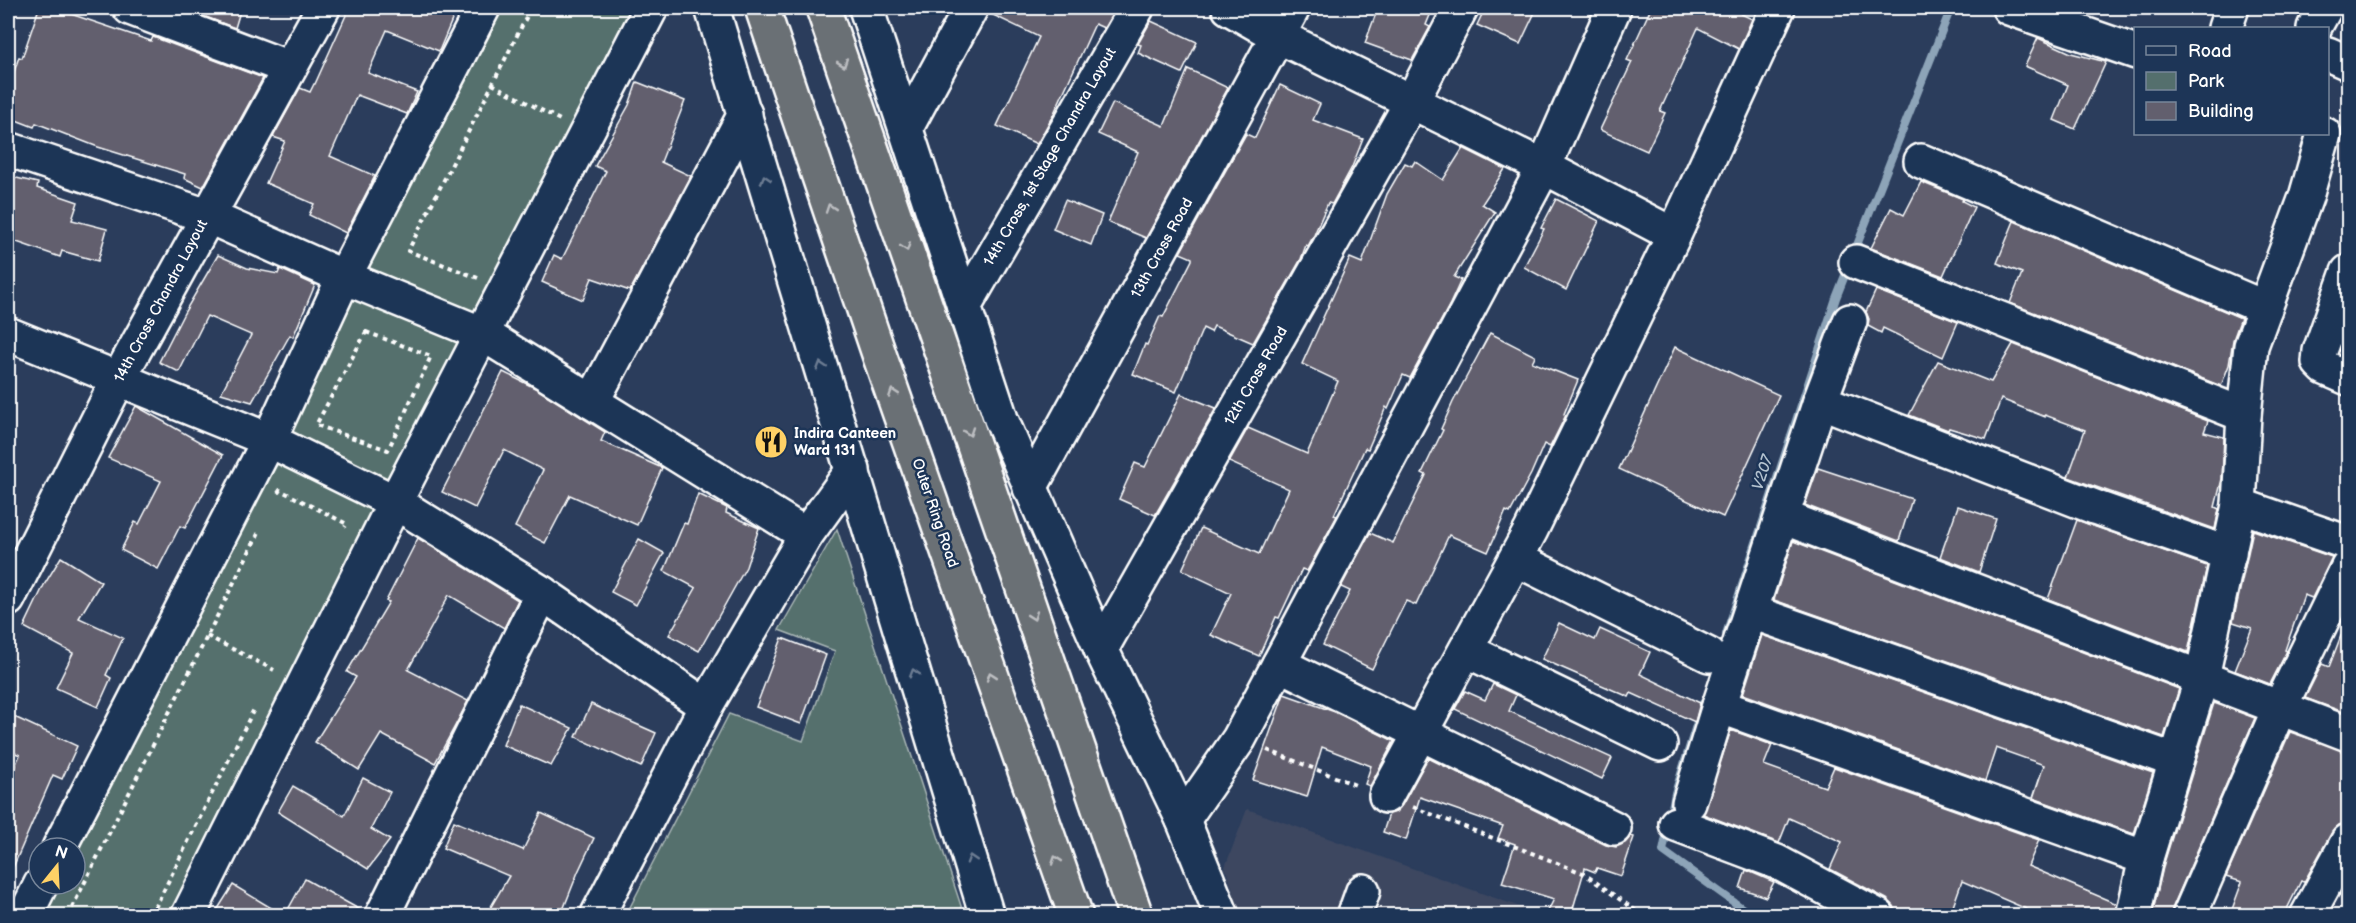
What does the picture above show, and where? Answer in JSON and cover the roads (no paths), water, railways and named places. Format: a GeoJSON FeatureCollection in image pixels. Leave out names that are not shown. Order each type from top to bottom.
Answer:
{"type":"FeatureCollection","features":[{"type":"Feature","properties":{"kind":"highway","name":"Outer Ring Road"},"geometry":{"type":"LineString","coordinates":[[762,8],[1076,915]]}},
{"type":"Feature","properties":{"kind":"highway"},"geometry":{"type":"LineString","coordinates":[[824,8],[1136,915]]}},
{"type":"Feature","properties":{"kind":"street"},"geometry":{"type":"LineString","coordinates":[[130,8],[289,68]]}},
{"type":"Feature","properties":{"kind":"street","name":"14th Cross Chandra Layout"},"geometry":{"type":"LineString","coordinates":[[8,599],[119,378],[323,8]]}},
{"type":"Feature","properties":{"kind":"street"},"geometry":{"type":"LineString","coordinates":[[65,836],[269,440],[344,278],[483,8]]}},
{"type":"Feature","properties":{"kind":"street"},"geometry":{"type":"LineString","coordinates":[[188,915],[395,502],[651,8]]}},
{"type":"Feature","properties":{"kind":"street"},"geometry":{"type":"LineString","coordinates":[[712,8],[987,915]]}},
{"type":"Feature","properties":{"kind":"street"},"geometry":{"type":"LineString","coordinates":[[866,8],[1001,419],[1101,649],[1182,820],[1222,915]]}},
{"type":"Feature","properties":{"kind":"street"},"geometry":{"type":"LineString","coordinates":[[906,128],[971,8]]}},
{"type":"Feature","properties":{"kind":"street","name":"14th Cross, 1st Stage Chandra Layout"},"geometry":{"type":"LineString","coordinates":[[964,307],[1137,8]]}},
{"type":"Feature","properties":{"kind":"street"},"geometry":{"type":"LineString","coordinates":[[1229,8],[1278,36],[1544,167],[1674,235]]}},
{"type":"Feature","properties":{"kind":"street","name":"13th Cross Road"},"geometry":{"type":"LineString","coordinates":[[1030,488],[1293,8]]}},
{"type":"Feature","properties":{"kind":"street","name":"12th Cross Road"},"geometry":{"type":"LineString","coordinates":[[1101,649],[1411,103],[1461,8]]}},
{"type":"Feature","properties":{"kind":"street"},"geometry":{"type":"LineString","coordinates":[[1182,820],[1239,740],[1544,167],[1614,8]]}},
{"type":"Feature","properties":{"kind":"street"},"geometry":{"type":"LineString","coordinates":[[1386,796],[1515,559],[1674,235],[1775,8]]}},
{"type":"Feature","properties":{"kind":"street"},"geometry":{"type":"LineString","coordinates":[[2008,8],[2134,51]]}},
{"type":"Feature","properties":{"kind":"street"},"geometry":{"type":"LineString","coordinates":[[2225,27],[2232,8]]}},
{"type":"Feature","properties":{"kind":"street"},"geometry":{"type":"LineString","coordinates":[[2315,27],[2325,8]]}},
{"type":"Feature","properties":{"kind":"street"},"geometry":{"type":"LineString","coordinates":[[2329,54],[2349,63]]}},
{"type":"Feature","properties":{"kind":"street"},"geometry":{"type":"LineString","coordinates":[[592,402],[745,114]]}},
{"type":"Feature","properties":{"kind":"street"},"geometry":{"type":"LineString","coordinates":[[2329,126],[2349,133]]}},
{"type":"Feature","properties":{"kind":"street"},"geometry":{"type":"LineString","coordinates":[[2133,915],[2146,858],[2202,677],[2229,554],[2239,505],[2251,346],[2306,197],[2324,135]]}},
{"type":"Feature","properties":{"kind":"street"},"geometry":{"type":"LineString","coordinates":[[8,149],[207,216],[344,278],[483,334],[806,535]]}},
{"type":"Feature","properties":{"kind":"street"},"geometry":{"type":"LineString","coordinates":[[1921,161],[2265,308]]}},
{"type":"Feature","properties":{"kind":"street"},"geometry":{"type":"LineString","coordinates":[[1856,262],[2244,415]]}},
{"type":"Feature","properties":{"kind":"street"},"geometry":{"type":"LineString","coordinates":[[2349,272],[2320,351],[2319,362],[2325,368],[2349,378]]}},
{"type":"Feature","properties":{"kind":"street"},"geometry":{"type":"LineString","coordinates":[[1850,321],[1821,401],[1683,814],[1878,915]]}},
{"type":"Feature","properties":{"kind":"street"},"geometry":{"type":"LineString","coordinates":[[8,334],[269,440],[395,502],[542,593],[706,706]]}},
{"type":"Feature","properties":{"kind":"street"},"geometry":{"type":"LineString","coordinates":[[1821,401],[2097,508],[2229,554]]}},
{"type":"Feature","properties":{"kind":"street"},"geometry":{"type":"LineString","coordinates":[[597,915],[706,706],[806,535],[853,470]]}},
{"type":"Feature","properties":{"kind":"street"},"geometry":{"type":"LineString","coordinates":[[2239,505],[2349,543]]}},
{"type":"Feature","properties":{"kind":"street"},"geometry":{"type":"LineString","coordinates":[[1784,517],[2349,734]]}},
{"type":"Feature","properties":{"kind":"street"},"geometry":{"type":"LineString","coordinates":[[1515,559],[1709,655]]}},
{"type":"Feature","properties":{"kind":"street"},"geometry":{"type":"LineString","coordinates":[[2189,915],[2280,707],[2349,567]]}},
{"type":"Feature","properties":{"kind":"street"},"geometry":{"type":"LineString","coordinates":[[382,915],[542,593]]}},
{"type":"Feature","properties":{"kind":"street"},"geometry":{"type":"LineString","coordinates":[[1752,612],[2176,761]]}},
{"type":"Feature","properties":{"kind":"street"},"geometry":{"type":"LineString","coordinates":[[1466,650],[1660,744]]}},
{"type":"Feature","properties":{"kind":"street"},"geometry":{"type":"LineString","coordinates":[[1279,664],[1614,828]]}},
{"type":"Feature","properties":{"kind":"street"},"geometry":{"type":"LineString","coordinates":[[1719,706],[2146,858]]}},
{"type":"Feature","properties":{"kind":"street"},"geometry":{"type":"LineString","coordinates":[[2307,915],[2349,841]]}},
{"type":"Feature","properties":{"kind":"street"},"geometry":{"type":"LineString","coordinates":[[25,915],[35,896]]}},
{"type":"Feature","properties":{"kind":"waterway","name":"V207"},"geometry":{"type":"LineString","coordinates":[[1726,634],[1836,298],[1951,8]]}},
{"type":"Feature","properties":{"kind":"waterway","name":"V207"},"geometry":{"type":"LineString","coordinates":[[1703,703],[1675,793],[1663,851],[1753,916]]}},
{"type":"Feature","properties":{"kind":"place","name":"Indira Canteen Ward 131"},"geometry":{"type":"Point","coordinates":[771,442]}}]}
